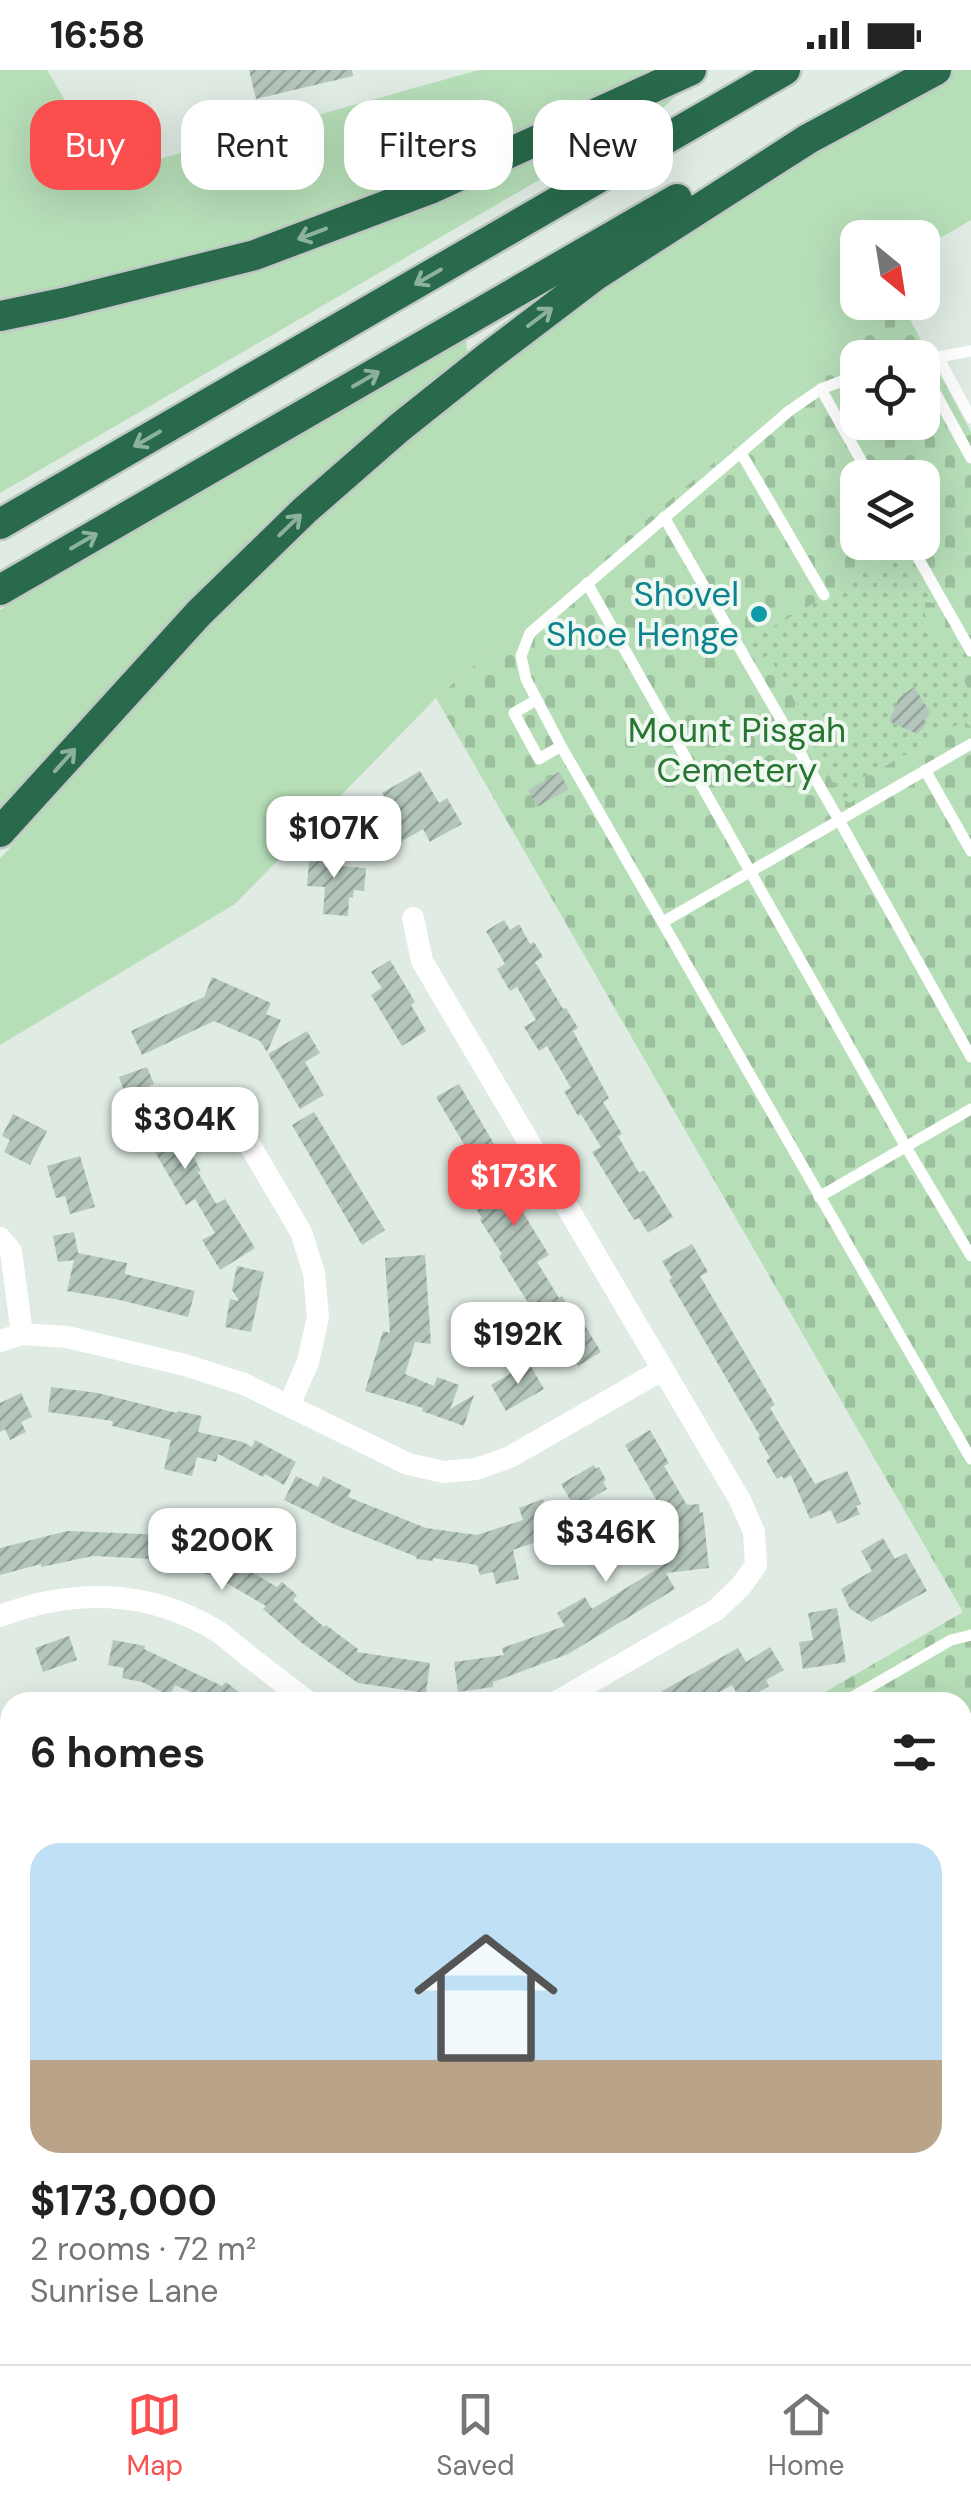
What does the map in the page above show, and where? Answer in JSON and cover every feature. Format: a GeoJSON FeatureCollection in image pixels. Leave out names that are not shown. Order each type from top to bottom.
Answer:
{"type":"FeatureCollection","features":[{"type":"Feature","properties":{"kind":"highway"},"geometry":{"type":"LineString","coordinates":[[0,316],[255,255],[430,189],[691,70]]}},
{"type":"Feature","properties":{"kind":"highway"},"geometry":{"type":"LineString","coordinates":[[0,524],[786,70]]}},
{"type":"Feature","properties":{"kind":"highway"},"geometry":{"type":"LineString","coordinates":[[0,590],[905,70]]}},
{"type":"Feature","properties":{"kind":"highway"},"geometry":{"type":"LineString","coordinates":[[0,832],[198,613],[306,510],[488,356],[596,274],[808,139],[936,70]]}},
{"type":"Feature","properties":{"kind":"street"},"geometry":{"type":"LineString","coordinates":[[413,918],[422,961],[740,1500],[754,1532],[756,1565],[716,1610],[573,1692]]}},
{"type":"Feature","properties":{"kind":"street"},"geometry":{"type":"LineString","coordinates":[[222,1098],[301,1232],[314,1273],[318,1316],[308,1362],[289,1405]]}},
{"type":"Feature","properties":{"kind":"street"},"geometry":{"type":"LineString","coordinates":[[0,1238],[11,1251],[11,1337],[67,1337],[185,1365],[244,1384],[408,1464],[444,1472],[476,1469],[510,1457],[662,1370]]}},
{"type":"Feature","properties":{"kind":"street"},"geometry":{"type":"LineString","coordinates":[[0,1616],[33,1603],[88,1596],[128,1598],[170,1609],[217,1631],[296,1692]]}},
{"type":"Feature","properties":{"kind":"lane"},"geometry":{"type":"LineString","coordinates":[[971,352],[932,358],[971,418]]}},
{"type":"Feature","properties":{"kind":"lane"},"geometry":{"type":"LineString","coordinates":[[840,382],[820,389],[789,411],[587,583],[530,633],[522,656],[526,679],[561,746],[971,1459]]}},
{"type":"Feature","properties":{"kind":"lane"},"geometry":{"type":"LineString","coordinates":[[820,389],[861,460]]}},
{"type":"Feature","properties":{"kind":"lane"},"geometry":{"type":"LineString","coordinates":[[940,401],[971,458]]}},
{"type":"Feature","properties":{"kind":"lane"},"geometry":{"type":"LineString","coordinates":[[741,453],[824,595]]}},
{"type":"Feature","properties":{"kind":"lane"},"geometry":{"type":"LineString","coordinates":[[664,517],[971,1057]]}},
{"type":"Feature","properties":{"kind":"lane"},"geometry":{"type":"LineString","coordinates":[[919,560],[971,651]]}},
{"type":"Feature","properties":{"kind":"lane"},"geometry":{"type":"LineString","coordinates":[[587,583],[971,1256]]}},
{"type":"Feature","properties":{"kind":"lane"},"geometry":{"type":"LineString","coordinates":[[536,700],[514,713],[540,760],[561,746]]}},
{"type":"Feature","properties":{"kind":"lane"},"geometry":{"type":"LineString","coordinates":[[663,922],[971,744]]}},
{"type":"Feature","properties":{"kind":"lane"},"geometry":{"type":"LineString","coordinates":[[924,770],[971,851]]}},
{"type":"Feature","properties":{"kind":"lane"},"geometry":{"type":"LineString","coordinates":[[820,1198],[971,1109]]}},
{"type":"Feature","properties":{"kind":"lane"},"geometry":{"type":"LineString","coordinates":[[861,1692],[952,1640],[971,1635]]}},
{"type":"Feature","properties":{"kind":"green space"},"geometry":{"type":"Polygon","coordinates":[[[0,70],[47,70],[65,100],[30,100],[30,190],[161,190],[161,159],[181,153],[181,190],[324,190],[324,113],[344,108],[344,190],[392,190],[250,240],[145,270],[0,302],[0,70]]]}},
{"type":"Feature","properties":{"kind":"green space"},"geometry":{"type":"Polygon","coordinates":[[[479,70],[661,70],[594,100],[533,100],[533,127],[513,136],[513,100],[371,100],[479,70]]]}},
{"type":"Feature","properties":{"kind":"green space"},"geometry":{"type":"Polygon","coordinates":[[[948,70],[971,70],[971,220],[940,238],[940,220],[840,220],[840,320],[875,320],[874,327],[859,340],[840,340],[840,356],[436,698],[235,904],[0,1045],[0,859],[221,609],[360,479],[541,332],[673,239],[948,70]]]}},
{"type":"Feature","properties":{"kind":"green space"},"geometry":{"type":"Polygon","coordinates":[[[688,84],[671,100],[650,100],[688,84]]]}},
{"type":"Feature","properties":{"kind":"green space"},"geometry":{"type":"Polygon","coordinates":[[[533,149],[533,183],[0,493],[0,332],[65,319],[245,269],[434,190],[513,190],[513,157],[533,149]]]}},
{"type":"Feature","properties":{"kind":"green space","name":"Mount Pisgah Cemetery"},"geometry":{"type":"Polygon","coordinates":[[[875,320],[910,320],[921,340],[859,340],[874,327],[875,320]]]}},
{"type":"Feature","properties":{"kind":"green space"},"geometry":{"type":"Polygon","coordinates":[[[466,339],[467,357],[0,817],[0,610],[466,339]]]}},
{"type":"Feature","properties":{"kind":"green space","name":"Mount Pisgah Cemetery"},"geometry":{"type":"Polygon","coordinates":[[[840,356],[840,440],[940,440],[940,375],[971,432],[971,1692],[825,1692],[963,1612],[436,698],[840,356]]]}},
{"type":"Feature","properties":{"kind":"green space"},"geometry":{"type":"Polygon","coordinates":[[[887,560],[912,560],[938,604],[927,602],[921,607],[938,637],[960,644],[971,663],[971,667],[959,671],[971,694],[971,727],[964,721],[859,781],[858,798],[850,803],[843,799],[824,767],[815,765],[804,746],[809,726],[769,656],[753,659],[744,644],[887,560]]]}},
{"type":"Feature","properties":{"kind":"building"},"geometry":{"type":"Polygon","coordinates":[[[249,70],[352,70],[353,76],[256,99],[249,70]]]}},
{"type":"Feature","properties":{"kind":"building"},"geometry":{"type":"Polygon","coordinates":[[[914,687],[930,712],[924,720],[927,723],[917,734],[889,721],[899,698],[914,687]]]}},
{"type":"Feature","properties":{"kind":"building"},"geometry":{"type":"Polygon","coordinates":[[[420,771],[439,803],[447,798],[462,824],[430,842],[423,829],[380,854],[362,824],[376,817],[372,811],[387,802],[382,793],[420,771]]]}},
{"type":"Feature","properties":{"kind":"building"},"geometry":{"type":"Polygon","coordinates":[[[559,772],[569,789],[537,807],[528,790],[559,772]]]}},
{"type":"Feature","properties":{"kind":"building"},"geometry":{"type":"Polygon","coordinates":[[[310,848],[327,849],[326,857],[338,858],[338,866],[366,868],[364,891],[354,890],[353,898],[349,897],[348,916],[323,914],[325,887],[307,886],[310,848]]]}},
{"type":"Feature","properties":{"kind":"building"},"geometry":{"type":"Polygon","coordinates":[[[504,920],[510,930],[519,924],[543,957],[535,962],[578,1028],[573,1031],[609,1098],[603,1102],[622,1134],[618,1136],[639,1173],[644,1170],[673,1217],[648,1233],[639,1218],[634,1220],[592,1152],[601,1147],[564,1091],[571,1088],[547,1046],[539,1051],[524,1027],[536,1020],[517,987],[510,991],[497,969],[505,964],[486,931],[504,920]]]}},
{"type":"Feature","properties":{"kind":"building"},"geometry":{"type":"Polygon","coordinates":[[[390,960],[415,1002],[411,1005],[426,1031],[402,1046],[371,995],[382,988],[371,972],[390,960]]]}},
{"type":"Feature","properties":{"kind":"building"},"geometry":{"type":"Polygon","coordinates":[[[212,977],[271,1003],[266,1014],[281,1020],[267,1052],[260,1041],[214,1021],[142,1055],[131,1031],[204,997],[212,977]]]}},
{"type":"Feature","properties":{"kind":"building"},"geometry":{"type":"Polygon","coordinates":[[[307,1031],[320,1053],[305,1062],[324,1095],[300,1109],[268,1054],[307,1031]]]}},
{"type":"Feature","properties":{"kind":"building"},"geometry":{"type":"Polygon","coordinates":[[[147,1067],[154,1084],[149,1086],[167,1138],[174,1134],[184,1151],[189,1149],[216,1204],[225,1199],[255,1248],[220,1270],[202,1240],[215,1233],[195,1199],[186,1205],[145,1135],[140,1137],[119,1077],[147,1067]]]}},
{"type":"Feature","properties":{"kind":"building"},"geometry":{"type":"Polygon","coordinates":[[[459,1084],[497,1149],[488,1155],[549,1255],[537,1262],[601,1352],[578,1366],[536,1302],[530,1306],[464,1191],[484,1178],[436,1097],[459,1084]]]}},
{"type":"Feature","properties":{"kind":"building"},"geometry":{"type":"Polygon","coordinates":[[[314,1112],[385,1230],[362,1245],[292,1125],[314,1112]]]}},
{"type":"Feature","properties":{"kind":"building"},"geometry":{"type":"Polygon","coordinates":[[[13,1114],[47,1131],[30,1165],[4,1152],[10,1140],[2,1136],[13,1114]]]}},
{"type":"Feature","properties":{"kind":"building"},"geometry":{"type":"Polygon","coordinates":[[[80,1156],[95,1207],[70,1214],[65,1196],[56,1198],[47,1166],[80,1156]]]}},
{"type":"Feature","properties":{"kind":"building"},"geometry":{"type":"Polygon","coordinates":[[[74,1232],[78,1253],[127,1263],[125,1274],[195,1291],[188,1317],[67,1291],[74,1260],[58,1262],[53,1236],[74,1232]]]}},
{"type":"Feature","properties":{"kind":"building"},"geometry":{"type":"Polygon","coordinates":[[[692,1244],[708,1272],[700,1276],[775,1405],[770,1408],[815,1484],[847,1471],[861,1504],[856,1506],[860,1514],[837,1524],[831,1510],[810,1519],[791,1475],[777,1479],[766,1460],[770,1458],[760,1436],[669,1280],[672,1278],[662,1261],[692,1244]]]}},
{"type":"Feature","properties":{"kind":"building"},"geometry":{"type":"Polygon","coordinates":[[[425,1255],[431,1344],[415,1342],[405,1374],[434,1386],[437,1377],[459,1385],[450,1409],[474,1395],[464,1426],[422,1411],[423,1408],[365,1391],[383,1331],[390,1333],[385,1258],[425,1255]]]}},
{"type":"Feature","properties":{"kind":"building"},"geometry":{"type":"Polygon","coordinates":[[[237,1266],[264,1272],[251,1332],[225,1327],[230,1299],[239,1301],[232,1290],[237,1266]]]}},
{"type":"Feature","properties":{"kind":"building"},"geometry":{"type":"Polygon","coordinates":[[[529,1363],[544,1389],[506,1411],[491,1385],[529,1363]]]}},
{"type":"Feature","properties":{"kind":"building"},"geometry":{"type":"Polygon","coordinates":[[[51,1387],[202,1416],[198,1432],[252,1447],[255,1440],[296,1462],[284,1485],[218,1454],[216,1462],[197,1457],[192,1476],[164,1469],[171,1440],[112,1426],[113,1421],[48,1412],[51,1387]]]}},
{"type":"Feature","properties":{"kind":"building"},"geometry":{"type":"Polygon","coordinates":[[[21,1393],[32,1417],[21,1422],[26,1432],[10,1440],[5,1429],[0,1432],[0,1403],[21,1393]]]}},
{"type":"Feature","properties":{"kind":"building"},"geometry":{"type":"Polygon","coordinates":[[[650,1430],[669,1463],[664,1466],[687,1505],[699,1504],[700,1513],[703,1512],[709,1568],[666,1573],[675,1589],[568,1654],[493,1682],[493,1687],[458,1692],[454,1662],[504,1655],[502,1648],[565,1626],[557,1613],[585,1597],[592,1609],[675,1558],[669,1505],[662,1510],[625,1445],[650,1430]]]}},
{"type":"Feature","properties":{"kind":"building"},"geometry":{"type":"Polygon","coordinates":[[[594,1465],[599,1467],[607,1489],[575,1508],[561,1484],[594,1465]]]}},
{"type":"Feature","properties":{"kind":"building"},"geometry":{"type":"Polygon","coordinates":[[[296,1476],[318,1487],[323,1476],[351,1490],[348,1497],[426,1528],[477,1535],[523,1520],[519,1508],[543,1499],[556,1535],[513,1550],[519,1579],[496,1584],[493,1572],[480,1575],[477,1565],[416,1559],[284,1500],[296,1476]]]}},
{"type":"Feature","properties":{"kind":"building"},"geometry":{"type":"Polygon","coordinates":[[[181,1520],[208,1525],[209,1547],[277,1587],[282,1582],[297,1595],[293,1600],[357,1652],[430,1663],[426,1692],[358,1683],[302,1643],[263,1609],[266,1606],[213,1575],[152,1564],[153,1559],[93,1556],[0,1575],[0,1548],[67,1531],[144,1534],[177,1541],[181,1520]]]}},
{"type":"Feature","properties":{"kind":"building"},"geometry":{"type":"Polygon","coordinates":[[[883,1538],[895,1559],[906,1553],[927,1591],[871,1622],[850,1609],[841,1589],[872,1571],[861,1551],[883,1538]]]}},
{"type":"Feature","properties":{"kind":"building"},"geometry":{"type":"Polygon","coordinates":[[[837,1608],[846,1662],[803,1669],[799,1642],[813,1640],[808,1613],[837,1608]]]}},
{"type":"Feature","properties":{"kind":"building"},"geometry":{"type":"Polygon","coordinates":[[[69,1636],[77,1660],[43,1672],[35,1648],[69,1636]]]}},
{"type":"Feature","properties":{"kind":"building"},"geometry":{"type":"Polygon","coordinates":[[[113,1640],[145,1646],[144,1649],[222,1686],[226,1682],[238,1692],[190,1692],[175,1685],[172,1692],[162,1692],[122,1678],[124,1668],[108,1665],[113,1640]]]}},
{"type":"Feature","properties":{"kind":"building"},"geometry":{"type":"Polygon","coordinates":[[[770,1647],[784,1670],[766,1680],[769,1686],[759,1692],[736,1692],[732,1685],[720,1692],[661,1692],[738,1648],[746,1662],[770,1647]]]}},
{"type":"Feature","properties":{"kind":"place","name":"Shovel Shoe Henge"},"geometry":{"type":"Point","coordinates":[759,614]}}]}
